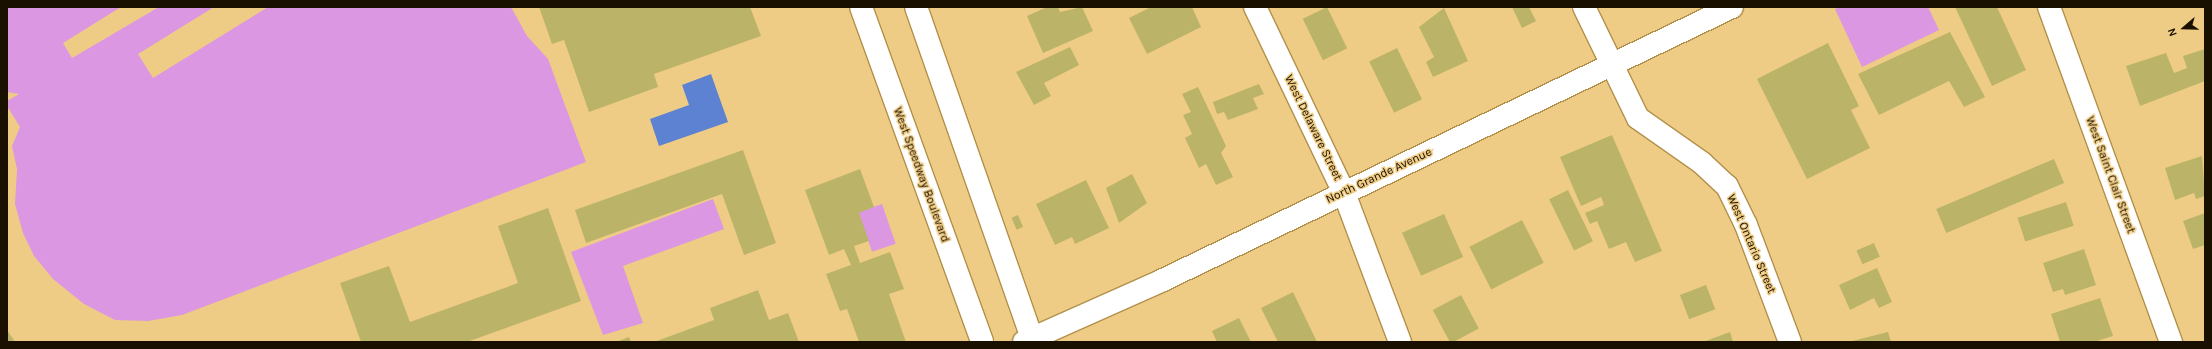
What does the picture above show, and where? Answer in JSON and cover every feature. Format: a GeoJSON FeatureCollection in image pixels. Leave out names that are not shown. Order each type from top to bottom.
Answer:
{"type":"FeatureCollection","features":[{"type":"Feature","properties":{"kind":"main road","name":"West Speedway Boulevard"},"geometry":{"type":"LineString","coordinates":[[861,7],[982,342]]}},
{"type":"Feature","properties":{"kind":"main road"},"geometry":{"type":"LineString","coordinates":[[916,7],[1030,341]]}},
{"type":"Feature","properties":{"kind":"main road","name":"West Delaware Street"},"geometry":{"type":"LineString","coordinates":[[1255,7],[1344,193],[1400,342]]}},
{"type":"Feature","properties":{"kind":"main road","name":"West Ontario Street"},"geometry":{"type":"LineString","coordinates":[[1584,7],[1638,118],[1702,163],[1727,186],[1746,225],[1790,342]]}},
{"type":"Feature","properties":{"kind":"main road","name":"North Grande Avenue"},"geometry":{"type":"LineString","coordinates":[[1030,341],[1612,66],[1732,7]]}},
{"type":"Feature","properties":{"kind":"main road","name":"West Saint Clair Street"},"geometry":{"type":"LineString","coordinates":[[2049,7],[2171,342]]}},
{"type":"Feature","properties":{"kind":"shaded area"},"geometry":{"type":"Polygon","coordinates":[[[7,7],[121,7],[63,43],[72,58],[159,7],[214,7],[138,54],[153,78],[268,7],[511,7],[527,36],[548,59],[586,162],[182,315],[148,321],[115,320],[84,304],[53,279],[34,256],[23,233],[15,204],[17,169],[12,146],[20,127],[7,106],[7,101],[19,94],[7,92],[7,7]]]}},
{"type":"Feature","properties":{"kind":"shaded area"},"geometry":{"type":"Polygon","coordinates":[[[1840,7],[1928,7],[1939,30],[1862,67],[1835,9],[1840,7]]]}},
{"type":"Feature","properties":{"kind":"shaded area"},"geometry":{"type":"Polygon","coordinates":[[[713,199],[724,229],[623,266],[643,323],[603,335],[571,252],[713,199]]]}},
{"type":"Feature","properties":{"kind":"shaded area"},"geometry":{"type":"Polygon","coordinates":[[[882,204],[896,244],[872,252],[858,212],[882,204]]]}},
{"type":"Feature","properties":{"kind":"water"},"geometry":{"type":"Polygon","coordinates":[[[711,74],[728,122],[659,146],[650,119],[689,105],[682,85],[711,74]]]}},
{"type":"Feature","properties":{"kind":"building"},"geometry":{"type":"Polygon","coordinates":[[[539,7],[750,7],[761,36],[654,74],[658,87],[589,112],[564,40],[552,44],[539,7]]]}},
{"type":"Feature","properties":{"kind":"building"},"geometry":{"type":"Polygon","coordinates":[[[1047,7],[1058,7],[1060,12],[1082,7],[1093,31],[1043,53],[1027,16],[1047,7]]]}},
{"type":"Feature","properties":{"kind":"building"},"geometry":{"type":"Polygon","coordinates":[[[1151,7],[1192,7],[1201,27],[1147,54],[1129,18],[1151,7]]]}},
{"type":"Feature","properties":{"kind":"building"},"geometry":{"type":"Polygon","coordinates":[[[1327,7],[1347,48],[1323,60],[1303,19],[1327,7]]]}},
{"type":"Feature","properties":{"kind":"building"},"geometry":{"type":"Polygon","coordinates":[[[1512,7],[1529,7],[1536,21],[1522,28],[1512,7]]]}},
{"type":"Feature","properties":{"kind":"building"},"geometry":{"type":"Polygon","coordinates":[[[1955,7],[1997,7],[2026,70],[1992,86],[1955,7]]]}},
{"type":"Feature","properties":{"kind":"building"},"geometry":{"type":"Polygon","coordinates":[[[1444,8],[1468,61],[1433,77],[1426,62],[1434,57],[1419,27],[1444,8]]]}},
{"type":"Feature","properties":{"kind":"building"},"geometry":{"type":"Polygon","coordinates":[[[1950,32],[1985,97],[1964,107],[1949,81],[1879,115],[1858,74],[1950,32]]]}},
{"type":"Feature","properties":{"kind":"building"},"geometry":{"type":"Polygon","coordinates":[[[1828,43],[1859,106],[1851,110],[1870,148],[1807,179],[1757,79],[1828,43]]]}},
{"type":"Feature","properties":{"kind":"building"},"geometry":{"type":"Polygon","coordinates":[[[1070,47],[1079,65],[1044,83],[1051,96],[1034,105],[1016,72],[1070,47]]]}},
{"type":"Feature","properties":{"kind":"building"},"geometry":{"type":"Polygon","coordinates":[[[1397,48],[1422,99],[1394,113],[1369,62],[1397,48]]]}},
{"type":"Feature","properties":{"kind":"building"},"geometry":{"type":"Polygon","coordinates":[[[2205,49],[2205,81],[2140,106],[2126,66],[2166,53],[2174,73],[2187,68],[2183,56],[2205,49]]]}},
{"type":"Feature","properties":{"kind":"building"},"geometry":{"type":"Polygon","coordinates":[[[1259,84],[1264,94],[1253,98],[1258,109],[1228,120],[1224,112],[1217,114],[1213,102],[1259,84]]]}},
{"type":"Feature","properties":{"kind":"building"},"geometry":{"type":"Polygon","coordinates":[[[1198,87],[1226,146],[1221,153],[1233,177],[1216,185],[1206,164],[1199,168],[1185,138],[1192,134],[1183,115],[1191,112],[1182,94],[1198,87]]]}},
{"type":"Feature","properties":{"kind":"building"},"geometry":{"type":"Polygon","coordinates":[[[1612,135],[1662,251],[1635,262],[1626,242],[1609,249],[1597,221],[1590,224],[1585,213],[1604,205],[1601,197],[1581,206],[1560,157],[1612,135]]]}},
{"type":"Feature","properties":{"kind":"building"},"geometry":{"type":"Polygon","coordinates":[[[743,150],[776,243],[744,255],[722,194],[586,243],[575,210],[743,150]]]}},
{"type":"Feature","properties":{"kind":"building"},"geometry":{"type":"Polygon","coordinates":[[[2202,156],[2205,196],[2196,199],[2194,193],[2175,200],[2165,168],[2202,156]]]}},
{"type":"Feature","properties":{"kind":"building"},"geometry":{"type":"Polygon","coordinates":[[[2054,159],[2064,183],[1946,233],[1936,209],[2054,159]]]}},
{"type":"Feature","properties":{"kind":"building"},"geometry":{"type":"Polygon","coordinates":[[[860,169],[874,207],[859,213],[869,241],[854,246],[860,263],[890,252],[904,289],[889,294],[906,342],[859,342],[847,309],[840,311],[826,274],[851,265],[844,249],[829,255],[805,190],[860,169]]]}},
{"type":"Feature","properties":{"kind":"building"},"geometry":{"type":"Polygon","coordinates":[[[1132,174],[1147,203],[1119,223],[1106,188],[1132,174]]]}},
{"type":"Feature","properties":{"kind":"building"},"geometry":{"type":"Polygon","coordinates":[[[1086,180],[1109,228],[1075,244],[1072,237],[1055,245],[1036,204],[1086,180]]]}},
{"type":"Feature","properties":{"kind":"building"},"geometry":{"type":"Polygon","coordinates":[[[1568,190],[1593,241],[1574,250],[1549,199],[1568,190]]]}},
{"type":"Feature","properties":{"kind":"building"},"geometry":{"type":"Polygon","coordinates":[[[2066,202],[2074,226],[2025,242],[2017,218],[2066,202]]]}},
{"type":"Feature","properties":{"kind":"building"},"geometry":{"type":"Polygon","coordinates":[[[548,208],[581,301],[467,342],[361,342],[340,283],[389,266],[410,322],[518,283],[498,226],[548,208]]]}},
{"type":"Feature","properties":{"kind":"building"},"geometry":{"type":"Polygon","coordinates":[[[2205,213],[2205,245],[2193,249],[2183,221],[2205,213]]]}},
{"type":"Feature","properties":{"kind":"building"},"geometry":{"type":"Polygon","coordinates":[[[1444,214],[1463,257],[1421,276],[1402,233],[1444,214]]]}},
{"type":"Feature","properties":{"kind":"building"},"geometry":{"type":"Polygon","coordinates":[[[1018,215],[1023,227],[1017,230],[1012,218],[1018,215]]]}},
{"type":"Feature","properties":{"kind":"building"},"geometry":{"type":"Polygon","coordinates":[[[1522,220],[1544,263],[1491,290],[1469,247],[1522,220]]]}},
{"type":"Feature","properties":{"kind":"building"},"geometry":{"type":"Polygon","coordinates":[[[1874,243],[1880,257],[1862,264],[1857,250],[1874,243]]]}},
{"type":"Feature","properties":{"kind":"building"},"geometry":{"type":"Polygon","coordinates":[[[2084,249],[2096,285],[2065,295],[2063,289],[2053,292],[2043,263],[2084,249]]]}},
{"type":"Feature","properties":{"kind":"building"},"geometry":{"type":"Polygon","coordinates":[[[1877,268],[1892,302],[1879,308],[1874,298],[1850,310],[1839,285],[1877,268]]]}},
{"type":"Feature","properties":{"kind":"building"},"geometry":{"type":"Polygon","coordinates":[[[1706,285],[1715,309],[1689,319],[1680,295],[1706,285]]]}},
{"type":"Feature","properties":{"kind":"building"},"geometry":{"type":"Polygon","coordinates":[[[758,290],[769,320],[788,313],[799,342],[654,342],[714,320],[710,308],[758,290]]]}},
{"type":"Feature","properties":{"kind":"building"},"geometry":{"type":"Polygon","coordinates":[[[1293,292],[1317,342],[1278,342],[1261,308],[1293,292]]]}},
{"type":"Feature","properties":{"kind":"building"},"geometry":{"type":"Polygon","coordinates":[[[1461,295],[1479,329],[1454,342],[1450,342],[1433,310],[1461,295]]]}},
{"type":"Feature","properties":{"kind":"building"},"geometry":{"type":"Polygon","coordinates":[[[2100,298],[2113,336],[2094,342],[2060,342],[2051,314],[2100,298]]]}},
{"type":"Feature","properties":{"kind":"building"},"geometry":{"type":"Polygon","coordinates":[[[1239,318],[1251,342],[1217,342],[1212,331],[1239,318]]]}},
{"type":"Feature","properties":{"kind":"building"},"geometry":{"type":"Polygon","coordinates":[[[7,330],[15,342],[7,342],[7,330]]]}},
{"type":"Feature","properties":{"kind":"building"},"geometry":{"type":"Polygon","coordinates":[[[1730,332],[1733,342],[1703,342],[1730,332]]]}},
{"type":"Feature","properties":{"kind":"building"},"geometry":{"type":"Polygon","coordinates":[[[1888,332],[1891,342],[1852,342],[1852,341],[1888,332]]]}},
{"type":"Feature","properties":{"kind":"building"},"geometry":{"type":"Polygon","coordinates":[[[629,337],[631,342],[616,342],[629,337]]]}}]}
